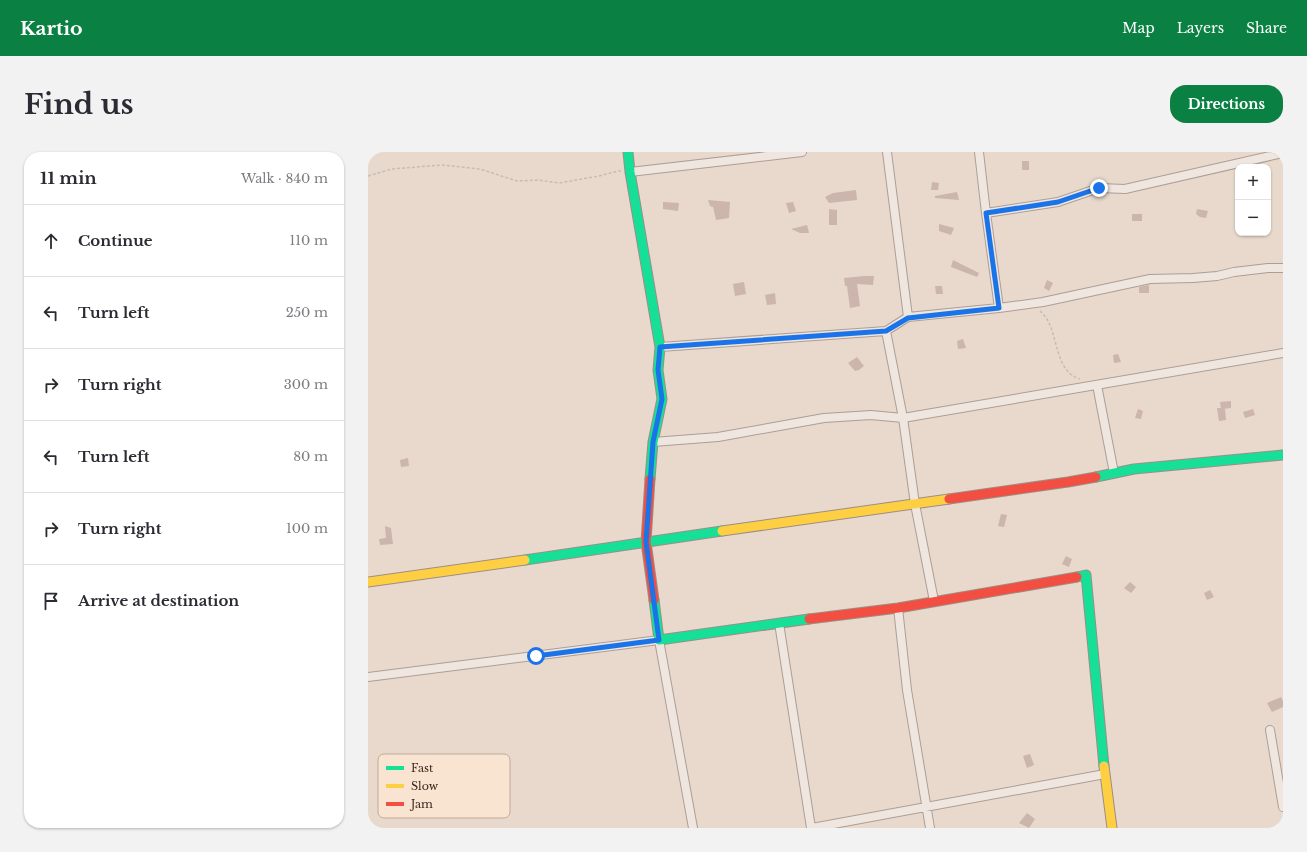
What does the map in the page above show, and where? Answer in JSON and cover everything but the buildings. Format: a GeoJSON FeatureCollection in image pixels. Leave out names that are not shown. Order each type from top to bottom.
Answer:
{"type":"FeatureCollection","features":[{"type":"Feature","properties":{"kind":"street"},"geometry":{"type":"LineString","coordinates":[[628,152],[630,172],[660,347],[658,370],[662,399],[653,442],[646,542],[659,640],[693,828]]}},
{"type":"Feature","properties":{"kind":"street"},"geometry":{"type":"LineString","coordinates":[[630,172],[802,152]]}},
{"type":"Feature","properties":{"kind":"street"},"geometry":{"type":"LineString","coordinates":[[887,152],[908,318]]}},
{"type":"Feature","properties":{"kind":"street"},"geometry":{"type":"LineString","coordinates":[[979,152],[999,308]]}},
{"type":"Feature","properties":{"kind":"street"},"geometry":{"type":"LineString","coordinates":[[986,213],[1058,202],[1099,188],[1125,189],[1283,153]]}},
{"type":"Feature","properties":{"kind":"street"},"geometry":{"type":"LineString","coordinates":[[660,347],[886,331],[908,318],[1034,303],[1150,279],[1218,276],[1234,272],[1268,268],[1283,268]]}},
{"type":"Feature","properties":{"kind":"street"},"geometry":{"type":"LineString","coordinates":[[886,331],[903,418],[915,504],[934,601]]}},
{"type":"Feature","properties":{"kind":"street"},"geometry":{"type":"LineString","coordinates":[[653,442],[718,436],[824,418],[871,414],[903,418],[1283,353]]}},
{"type":"Feature","properties":{"kind":"street"},"geometry":{"type":"LineString","coordinates":[[1097,385],[1114,473]]}},
{"type":"Feature","properties":{"kind":"street"},"geometry":{"type":"LineString","coordinates":[[368,582],[1068,482],[1134,469],[1283,455]]}},
{"type":"Feature","properties":{"kind":"street"},"geometry":{"type":"LineString","coordinates":[[368,677],[898,608],[1086,575],[1104,774],[1112,828]]}},
{"type":"Feature","properties":{"kind":"street"},"geometry":{"type":"LineString","coordinates":[[898,608],[906,690],[930,828]]}},
{"type":"Feature","properties":{"kind":"street"},"geometry":{"type":"LineString","coordinates":[[779,623],[811,828],[1104,774]]}},
{"type":"Feature","properties":{"kind":"street"},"geometry":{"type":"LineString","coordinates":[[1270,730],[1283,807]]}},
{"type":"Feature","properties":{"kind":"path"},"geometry":{"type":"LineString","coordinates":[[368,176],[392,169],[442,165],[480,169],[517,181],[538,180],[559,183],[618,171],[630,172]]}},
{"type":"Feature","properties":{"kind":"path"},"geometry":{"type":"LineString","coordinates":[[1034,303],[1048,320],[1063,366],[1075,378],[1083,380]]}},
{"type":"Feature","properties":{"kind":"traffic: fast"},"geometry":{"type":"LineString","coordinates":[[628,152],[630,172],[660,347],[658,370],[662,399],[653,442],[650,479]]}},
{"type":"Feature","properties":{"kind":"traffic: fast"},"geometry":{"type":"LineString","coordinates":[[1096,477],[1134,469],[1283,455]]}},
{"type":"Feature","properties":{"kind":"traffic: fast"},"geometry":{"type":"LineString","coordinates":[[525,560],[722,531]]}},
{"type":"Feature","properties":{"kind":"traffic: fast"},"geometry":{"type":"LineString","coordinates":[[1077,577],[1086,575],[1104,766]]}},
{"type":"Feature","properties":{"kind":"traffic: fast"},"geometry":{"type":"LineString","coordinates":[[654,600],[659,640],[809,619]]}},
{"type":"Feature","properties":{"kind":"traffic: slow"},"geometry":{"type":"LineString","coordinates":[[722,531],[949,499]]}},
{"type":"Feature","properties":{"kind":"traffic: slow"},"geometry":{"type":"LineString","coordinates":[[368,582],[525,560]]}},
{"type":"Feature","properties":{"kind":"traffic: slow"},"geometry":{"type":"LineString","coordinates":[[1104,766],[1112,828]]}},
{"type":"Feature","properties":{"kind":"traffic: jam"},"geometry":{"type":"LineString","coordinates":[[949,499],[1096,477]]}},
{"type":"Feature","properties":{"kind":"traffic: jam"},"geometry":{"type":"LineString","coordinates":[[650,479],[646,542],[654,600]]}},
{"type":"Feature","properties":{"kind":"traffic: jam"},"geometry":{"type":"LineString","coordinates":[[809,619],[898,608],[1077,577]]}},
{"type":"Feature","properties":{"kind":"route"},"geometry":{"type":"LineString","coordinates":[[536,656],[659,640],[646,542],[653,442],[662,399],[658,370],[660,347],[886,331],[908,318],[999,308],[986,213],[1058,202],[1099,188]]}}]}
